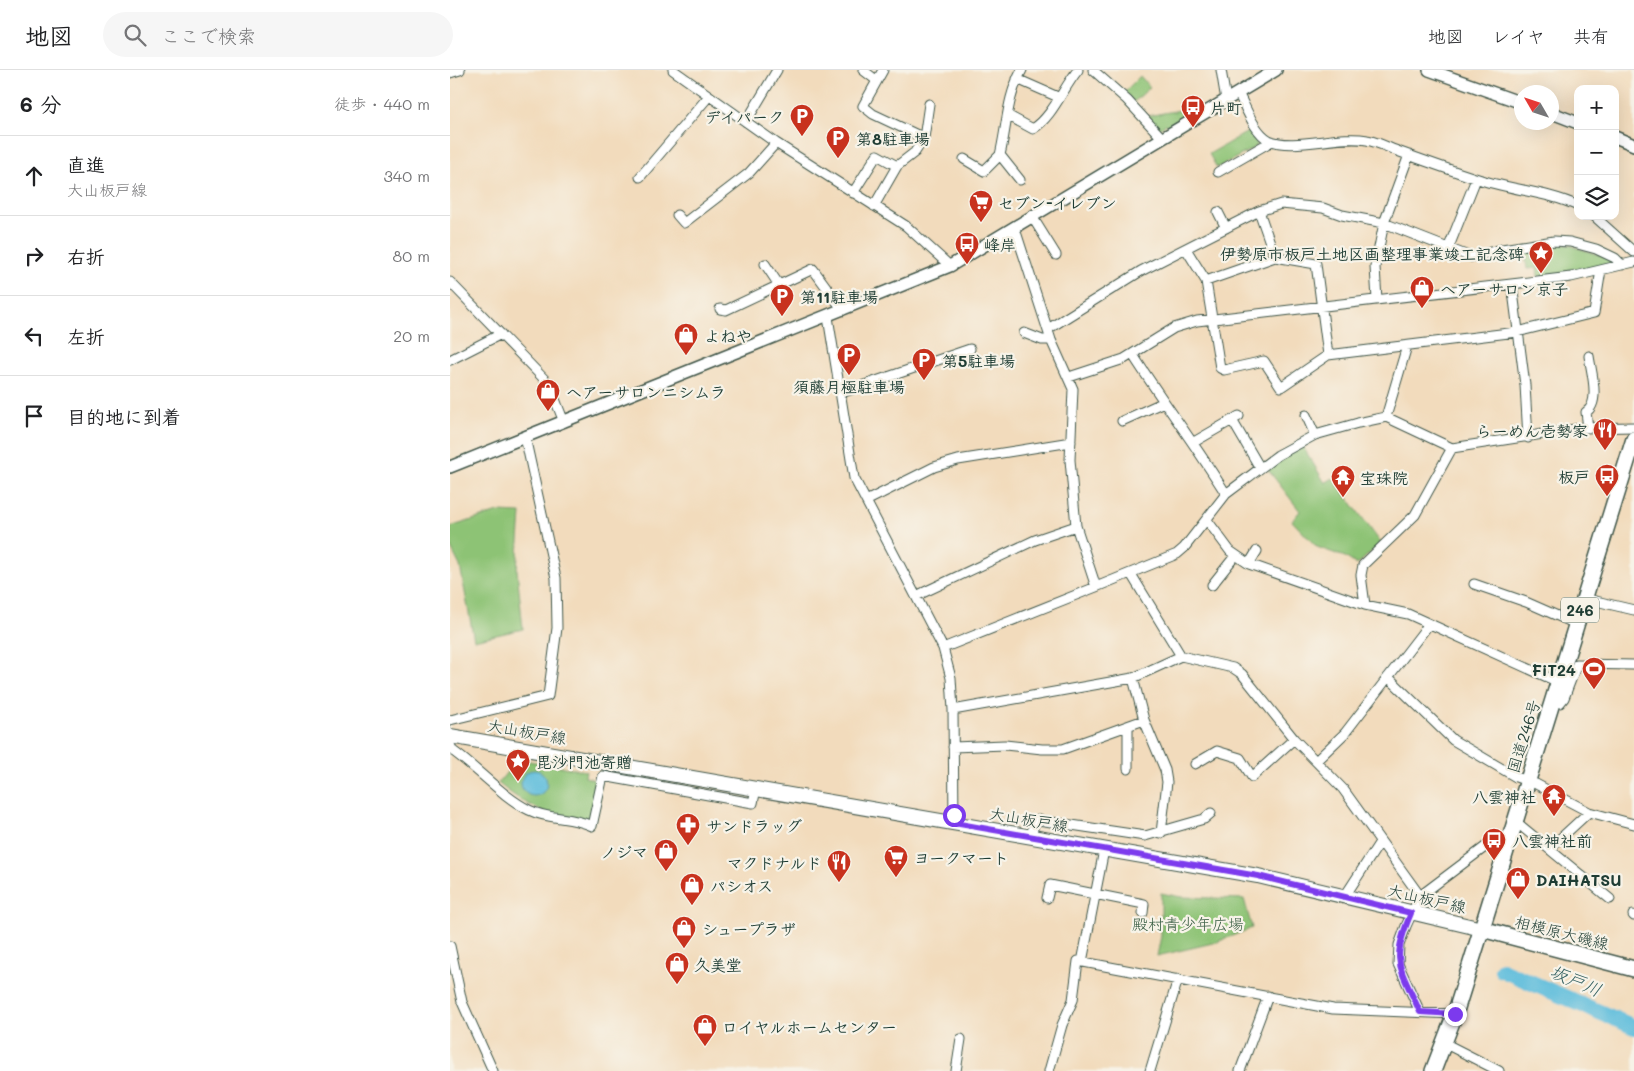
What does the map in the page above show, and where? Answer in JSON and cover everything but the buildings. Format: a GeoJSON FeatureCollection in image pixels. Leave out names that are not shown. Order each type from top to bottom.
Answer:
{"type":"FeatureCollection","features":[{"type":"Feature","properties":{"kind":"main road","name":"国道246号"},"geometry":{"type":"LineString","coordinates":[[1433,1071],[1455,1014],[1634,439]]}},
{"type":"Feature","properties":{"kind":"main road","name":"大山板戸線"},"geometry":{"type":"LineString","coordinates":[[450,740],[531,749],[1258,876],[1482,929]]}},
{"type":"Feature","properties":{"kind":"main road","name":"相模原大磯線"},"geometry":{"type":"LineString","coordinates":[[1482,929],[1634,969]]}},
{"type":"Feature","properties":{"kind":"street"},"geometry":{"type":"LineString","coordinates":[[450,73],[460,70]]}},
{"type":"Feature","properties":{"kind":"street"},"geometry":{"type":"LineString","coordinates":[[673,70],[776,143],[921,238],[950,266]]}},
{"type":"Feature","properties":{"kind":"street"},"geometry":{"type":"LineString","coordinates":[[746,122],[777,70]]}},
{"type":"Feature","properties":{"kind":"street"},"geometry":{"type":"LineString","coordinates":[[863,70],[876,80]]}},
{"type":"Feature","properties":{"kind":"street"},"geometry":{"type":"LineString","coordinates":[[883,70],[863,106],[873,114],[924,138]]}},
{"type":"Feature","properties":{"kind":"street"},"geometry":{"type":"LineString","coordinates":[[964,159],[984,170],[1000,155],[1009,116],[1010,97],[1022,70]]}},
{"type":"Feature","properties":{"kind":"street"},"geometry":{"type":"LineString","coordinates":[[1009,116],[1033,129],[1047,116],[1078,70]]}},
{"type":"Feature","properties":{"kind":"street"},"geometry":{"type":"LineString","coordinates":[[1093,70],[1127,100],[1163,139]]}},
{"type":"Feature","properties":{"kind":"street"},"geometry":{"type":"LineString","coordinates":[[1221,70],[1226,100]]}},
{"type":"Feature","properties":{"kind":"street"},"geometry":{"type":"LineString","coordinates":[[450,467],[828,317],[950,266],[1015,229],[1276,70]]}},
{"type":"Feature","properties":{"kind":"street"},"geometry":{"type":"LineString","coordinates":[[1429,70],[1514,100]]}},
{"type":"Feature","properties":{"kind":"street"},"geometry":{"type":"LineString","coordinates":[[1017,79],[1058,97]]}},
{"type":"Feature","properties":{"kind":"street"},"geometry":{"type":"LineString","coordinates":[[1238,93],[1263,137],[1272,141],[1287,144],[1348,139],[1368,140],[1476,179],[1532,193],[1553,196],[1574,204]]}},
{"type":"Feature","properties":{"kind":"street"},"geometry":{"type":"LineString","coordinates":[[645,175],[709,96]]}},
{"type":"Feature","properties":{"kind":"street"},"geometry":{"type":"LineString","coordinates":[[874,206],[897,166],[915,152],[924,138],[929,104]]}},
{"type":"Feature","properties":{"kind":"street"},"geometry":{"type":"LineString","coordinates":[[1559,115],[1574,121]]}},
{"type":"Feature","properties":{"kind":"street"},"geometry":{"type":"LineString","coordinates":[[1619,139],[1634,145]]}},
{"type":"Feature","properties":{"kind":"street"},"geometry":{"type":"LineString","coordinates":[[1218,172],[1272,141]]}},
{"type":"Feature","properties":{"kind":"street"},"geometry":{"type":"LineString","coordinates":[[677,214],[684,223],[749,174],[776,143]]}},
{"type":"Feature","properties":{"kind":"street"},"geometry":{"type":"LineString","coordinates":[[853,193],[877,155],[897,166]]}},
{"type":"Feature","properties":{"kind":"street"},"geometry":{"type":"LineString","coordinates":[[1000,155],[1020,180]]}},
{"type":"Feature","properties":{"kind":"street"},"geometry":{"type":"LineString","coordinates":[[1377,300],[1375,267],[1384,223],[1409,155]]}},
{"type":"Feature","properties":{"kind":"street"},"geometry":{"type":"LineString","coordinates":[[1448,249],[1476,179]]}},
{"type":"Feature","properties":{"kind":"street"},"geometry":{"type":"LineString","coordinates":[[1048,329],[1132,275],[1259,211],[1281,204],[1323,208],[1342,215],[1384,223],[1471,257],[1502,249],[1554,241],[1570,242],[1608,254],[1622,264]]}},
{"type":"Feature","properties":{"kind":"street"},"geometry":{"type":"LineString","coordinates":[[1259,211],[1275,257]]}},
{"type":"Feature","properties":{"kind":"street"},"geometry":{"type":"LineString","coordinates":[[1218,212],[1226,228]]}},
{"type":"Feature","properties":{"kind":"street"},"geometry":{"type":"LineString","coordinates":[[1033,218],[1056,255]]}},
{"type":"Feature","properties":{"kind":"street"},"geometry":{"type":"LineString","coordinates":[[1598,220],[1634,252]]}},
{"type":"Feature","properties":{"kind":"street"},"geometry":{"type":"LineString","coordinates":[[1015,229],[1051,340],[1073,389],[1071,442],[1076,526],[1096,587]]}},
{"type":"Feature","properties":{"kind":"street"},"geometry":{"type":"LineString","coordinates":[[1186,249],[1206,281],[1220,368],[1224,370],[1264,361],[1281,387],[1328,355],[1517,332],[1594,313],[1601,270]]}},
{"type":"Feature","properties":{"kind":"street"},"geometry":{"type":"LineString","coordinates":[[1206,281],[1275,257],[1316,264],[1328,355]]}},
{"type":"Feature","properties":{"kind":"street"},"geometry":{"type":"LineString","coordinates":[[1069,377],[1132,355],[1174,328],[1211,319],[1571,277],[1634,262]]}},
{"type":"Feature","properties":{"kind":"street"},"geometry":{"type":"LineString","coordinates":[[765,264],[779,285]]}},
{"type":"Feature","properties":{"kind":"street"},"geometry":{"type":"LineString","coordinates":[[720,309],[726,310],[813,269],[843,310]]}},
{"type":"Feature","properties":{"kind":"street"},"geometry":{"type":"LineString","coordinates":[[450,282],[549,384],[564,422]]}},
{"type":"Feature","properties":{"kind":"street"},"geometry":{"type":"LineString","coordinates":[[1512,284],[1525,385],[1528,438]]}},
{"type":"Feature","properties":{"kind":"street"},"geometry":{"type":"LineString","coordinates":[[828,317],[854,478],[943,648],[951,678],[954,823]]}},
{"type":"Feature","properties":{"kind":"street"},"geometry":{"type":"LineString","coordinates":[[1024,333],[1042,340],[1051,340]]}},
{"type":"Feature","properties":{"kind":"street"},"geometry":{"type":"LineString","coordinates":[[450,360],[501,334]]}},
{"type":"Feature","properties":{"kind":"street"},"geometry":{"type":"LineString","coordinates":[[1386,417],[1407,346]]}},
{"type":"Feature","properties":{"kind":"street"},"geometry":{"type":"LineString","coordinates":[[840,394],[970,349]]}},
{"type":"Feature","properties":{"kind":"street"},"geometry":{"type":"LineString","coordinates":[[1132,355],[1194,442],[1226,494]]}},
{"type":"Feature","properties":{"kind":"street"},"geometry":{"type":"LineString","coordinates":[[1588,428],[1586,412],[1594,402],[1589,356]]}},
{"type":"Feature","properties":{"kind":"street"},"geometry":{"type":"LineString","coordinates":[[1122,421],[1164,402]]}},
{"type":"Feature","properties":{"kind":"street"},"geometry":{"type":"LineString","coordinates":[[1306,415],[1315,435]]}},
{"type":"Feature","properties":{"kind":"street"},"geometry":{"type":"LineString","coordinates":[[943,648],[1177,554],[1207,520],[1226,494],[1278,455],[1315,435],[1386,417],[1452,448],[1588,428],[1634,427]]}},
{"type":"Feature","properties":{"kind":"street"},"geometry":{"type":"LineString","coordinates":[[1194,442],[1235,418],[1260,468]]}},
{"type":"Feature","properties":{"kind":"street"},"geometry":{"type":"LineString","coordinates":[[450,720],[548,696],[557,628],[556,578],[526,437]]}},
{"type":"Feature","properties":{"kind":"street"},"geometry":{"type":"LineString","coordinates":[[866,501],[934,467],[958,460],[1071,442]]}},
{"type":"Feature","properties":{"kind":"street"},"geometry":{"type":"LineString","coordinates":[[1365,604],[1361,575],[1363,565],[1415,515],[1452,448]]}},
{"type":"Feature","properties":{"kind":"street"},"geometry":{"type":"LineString","coordinates":[[1207,520],[1235,556],[1249,564],[1365,604],[1408,614],[1558,682]]}},
{"type":"Feature","properties":{"kind":"street"},"geometry":{"type":"LineString","coordinates":[[916,596],[1035,540],[1076,526]]}},
{"type":"Feature","properties":{"kind":"street"},"geometry":{"type":"LineString","coordinates":[[1249,564],[1257,551]]}},
{"type":"Feature","properties":{"kind":"street"},"geometry":{"type":"LineString","coordinates":[[1212,585],[1235,556]]}},
{"type":"Feature","properties":{"kind":"street"},"geometry":{"type":"LineString","coordinates":[[1131,574],[1181,656]]}},
{"type":"Feature","properties":{"kind":"street"},"geometry":{"type":"LineString","coordinates":[[1474,584],[1526,602],[1576,624]]}},
{"type":"Feature","properties":{"kind":"street"},"geometry":{"type":"LineString","coordinates":[[1583,598],[1634,610]]}},
{"type":"Feature","properties":{"kind":"street"},"geometry":{"type":"LineString","coordinates":[[1316,761],[1345,733],[1429,624]]}},
{"type":"Feature","properties":{"kind":"street"},"geometry":{"type":"LineString","coordinates":[[953,710],[1133,678],[1181,656],[1233,668],[1242,674],[1294,739],[1343,789],[1420,896]]}},
{"type":"Feature","properties":{"kind":"street"},"geometry":{"type":"LineString","coordinates":[[1552,701],[1560,703],[1564,698],[1577,664],[1634,665]]}},
{"type":"Feature","properties":{"kind":"street"},"geometry":{"type":"LineString","coordinates":[[1388,677],[1453,740],[1510,774],[1589,812],[1634,824]]}},
{"type":"Feature","properties":{"kind":"street"},"geometry":{"type":"LineString","coordinates":[[1133,678],[1144,720],[1165,770],[1167,782],[1160,833]]}},
{"type":"Feature","properties":{"kind":"street"},"geometry":{"type":"LineString","coordinates":[[953,747],[1005,745],[1063,749],[1144,720]]}},
{"type":"Feature","properties":{"kind":"street"},"geometry":{"type":"LineString","coordinates":[[1128,727],[1128,769]]}},
{"type":"Feature","properties":{"kind":"street"},"geometry":{"type":"LineString","coordinates":[[1196,764],[1206,761],[1217,751],[1240,758],[1249,779],[1294,739]]}},
{"type":"Feature","properties":{"kind":"street"},"geometry":{"type":"LineString","coordinates":[[450,740],[453,752],[528,810],[548,817],[570,818],[592,826],[603,776],[753,803],[756,789]]}},
{"type":"Feature","properties":{"kind":"street"},"geometry":{"type":"LineString","coordinates":[[1031,837],[1034,824],[1038,820],[1132,836],[1160,833],[1204,819],[1211,812]]}},
{"type":"Feature","properties":{"kind":"street"},"geometry":{"type":"LineString","coordinates":[[1550,848],[1589,812]]}},
{"type":"Feature","properties":{"kind":"street"},"geometry":{"type":"LineString","coordinates":[[1515,821],[1610,899]]}},
{"type":"Feature","properties":{"kind":"street"},"geometry":{"type":"LineString","coordinates":[[1345,896],[1380,842]]}},
{"type":"Feature","properties":{"kind":"street"},"geometry":{"type":"LineString","coordinates":[[1420,1012],[1398,964],[1399,945],[1411,913],[1420,896],[1489,844],[1498,842],[1509,844]]}},
{"type":"Feature","properties":{"kind":"street"},"geometry":{"type":"LineString","coordinates":[[1082,962],[1104,850]]}},
{"type":"Feature","properties":{"kind":"street"},"geometry":{"type":"LineString","coordinates":[[1048,898],[1051,880],[1096,894],[1144,901],[1143,914]]}},
{"type":"Feature","properties":{"kind":"street"},"geometry":{"type":"LineString","coordinates":[[450,946],[462,1002],[493,1071]]}},
{"type":"Feature","properties":{"kind":"street"},"geometry":{"type":"LineString","coordinates":[[1048,1071],[1062,1025],[1073,1000],[1078,961],[1333,1009],[1455,1014]]}},
{"type":"Feature","properties":{"kind":"street"},"geometry":{"type":"LineString","coordinates":[[1150,1071],[1178,979]]}},
{"type":"Feature","properties":{"kind":"street"},"geometry":{"type":"LineString","coordinates":[[1240,1071],[1268,996]]}},
{"type":"Feature","properties":{"kind":"street"},"geometry":{"type":"LineString","coordinates":[[956,1071],[961,1040]]}},
{"type":"Feature","properties":{"kind":"street"},"geometry":{"type":"LineString","coordinates":[[1444,1043],[1499,1071]]}},
{"type":"Feature","properties":{"kind":"green space"},"geometry":{"type":"Polygon","coordinates":[[[1140,76],[1150,87],[1134,102],[1124,92],[1140,76]]]}},
{"type":"Feature","properties":{"kind":"green space"},"geometry":{"type":"Polygon","coordinates":[[[1197,107],[1168,126],[1166,124],[1159,129],[1147,116],[1197,107]]]}},
{"type":"Feature","properties":{"kind":"green space"},"geometry":{"type":"Polygon","coordinates":[[[1251,130],[1257,142],[1256,147],[1217,168],[1209,154],[1251,130]]]}},
{"type":"Feature","properties":{"kind":"green space"},"geometry":{"type":"Polygon","coordinates":[[[1555,244],[1569,245],[1611,259],[1611,263],[1566,274],[1538,277],[1537,268],[1527,269],[1524,248],[1555,244]]]}},
{"type":"Feature","properties":{"kind":"green space"},"geometry":{"type":"Polygon","coordinates":[[[1302,445],[1325,483],[1333,478],[1381,543],[1357,565],[1345,557],[1317,547],[1292,521],[1300,511],[1266,467],[1302,445]]]}},
{"type":"Feature","properties":{"kind":"green space"},"geometry":{"type":"Polygon","coordinates":[[[498,512],[521,513],[517,570],[523,629],[474,640],[460,566],[450,546],[450,527],[498,512]]]}},
{"type":"Feature","properties":{"kind":"green space"},"geometry":{"type":"Polygon","coordinates":[[[518,759],[586,771],[585,777],[597,780],[599,783],[590,819],[565,818],[552,815],[518,798],[498,783],[518,759]]]}},
{"type":"Feature","properties":{"kind":"green space","name":"殿村青少年広場"},"geometry":{"type":"Polygon","coordinates":[[[1161,893],[1181,897],[1244,899],[1252,928],[1217,942],[1157,956],[1161,936],[1161,893]]]}},
{"type":"Feature","properties":{"kind":"water"},"geometry":{"type":"Polygon","coordinates":[[[534,770],[543,774],[547,783],[543,792],[534,796],[525,792],[521,783],[525,774],[534,770]]]}},
{"type":"Feature","properties":{"kind":"waterway","name":"坂戸川"},"geometry":{"type":"LineString","coordinates":[[1502,970],[1634,1027]]}},
{"type":"Feature","properties":{"kind":"place","name":"片町"},"geometry":{"type":"Point","coordinates":[1193,128]}},
{"type":"Feature","properties":{"kind":"place","name":"デイパーク"},"geometry":{"type":"Point","coordinates":[802,137]}},
{"type":"Feature","properties":{"kind":"place","name":"第8駐車場"},"geometry":{"type":"Point","coordinates":[838,159]}},
{"type":"Feature","properties":{"kind":"place","name":"セブン-イレブン"},"geometry":{"type":"Point","coordinates":[981,223]}},
{"type":"Feature","properties":{"kind":"place","name":"峰岸"},"geometry":{"type":"Point","coordinates":[967,265]}},
{"type":"Feature","properties":{"kind":"place","name":"伊勢原市板戸土地区画整理事業竣工記念碑"},"geometry":{"type":"Point","coordinates":[1541,274]}},
{"type":"Feature","properties":{"kind":"place","name":"ヘアーサロン京子"},"geometry":{"type":"Point","coordinates":[1422,309]}},
{"type":"Feature","properties":{"kind":"place","name":"第11駐車場"},"geometry":{"type":"Point","coordinates":[782,317]}},
{"type":"Feature","properties":{"kind":"place","name":"よねや"},"geometry":{"type":"Point","coordinates":[686,356]}},
{"type":"Feature","properties":{"kind":"place","name":"須藤月極駐車場"},"geometry":{"type":"Point","coordinates":[849,376]}},
{"type":"Feature","properties":{"kind":"place","name":"第5駐車場"},"geometry":{"type":"Point","coordinates":[924,381]}},
{"type":"Feature","properties":{"kind":"place","name":"ヘアーサロンニシムラ"},"geometry":{"type":"Point","coordinates":[548,412]}},
{"type":"Feature","properties":{"kind":"place","name":"らーめん壱勢家"},"geometry":{"type":"Point","coordinates":[1605,451]}},
{"type":"Feature","properties":{"kind":"place","name":"板戸"},"geometry":{"type":"Point","coordinates":[1607,497]}},
{"type":"Feature","properties":{"kind":"place","name":"宝珠院"},"geometry":{"type":"Point","coordinates":[1343,498]}},
{"type":"Feature","properties":{"kind":"place","name":"FiT24"},"geometry":{"type":"Point","coordinates":[1594,690]}},
{"type":"Feature","properties":{"kind":"place","name":"毘沙門池寄贈"},"geometry":{"type":"Point","coordinates":[518,782]}},
{"type":"Feature","properties":{"kind":"place","name":"八雲神社"},"geometry":{"type":"Point","coordinates":[1554,817]}},
{"type":"Feature","properties":{"kind":"place","name":"サンドラッグ"},"geometry":{"type":"Point","coordinates":[688,846]}},
{"type":"Feature","properties":{"kind":"place","name":"八雲神社前"},"geometry":{"type":"Point","coordinates":[1494,861]}},
{"type":"Feature","properties":{"kind":"place","name":"ノジマ"},"geometry":{"type":"Point","coordinates":[666,872]}},
{"type":"Feature","properties":{"kind":"place","name":"ヨークマート"},"geometry":{"type":"Point","coordinates":[896,878]}},
{"type":"Feature","properties":{"kind":"place","name":"マクドナルド"},"geometry":{"type":"Point","coordinates":[839,883]}},
{"type":"Feature","properties":{"kind":"place","name":"DAIHATSU"},"geometry":{"type":"Point","coordinates":[1518,900]}},
{"type":"Feature","properties":{"kind":"place","name":"パシオス"},"geometry":{"type":"Point","coordinates":[692,906]}},
{"type":"Feature","properties":{"kind":"place","name":"シュープラザ"},"geometry":{"type":"Point","coordinates":[684,949]}},
{"type":"Feature","properties":{"kind":"place","name":"久美堂"},"geometry":{"type":"Point","coordinates":[677,985]}},
{"type":"Feature","properties":{"kind":"place","name":"ロイヤルホームセンター"},"geometry":{"type":"Point","coordinates":[705,1047]}},
{"type":"Feature","properties":{"kind":"route"},"geometry":{"type":"LineString","coordinates":[[954,815],[954,823],[1258,876],[1411,913],[1399,945],[1398,964],[1420,1012],[1455,1014]]}}]}
